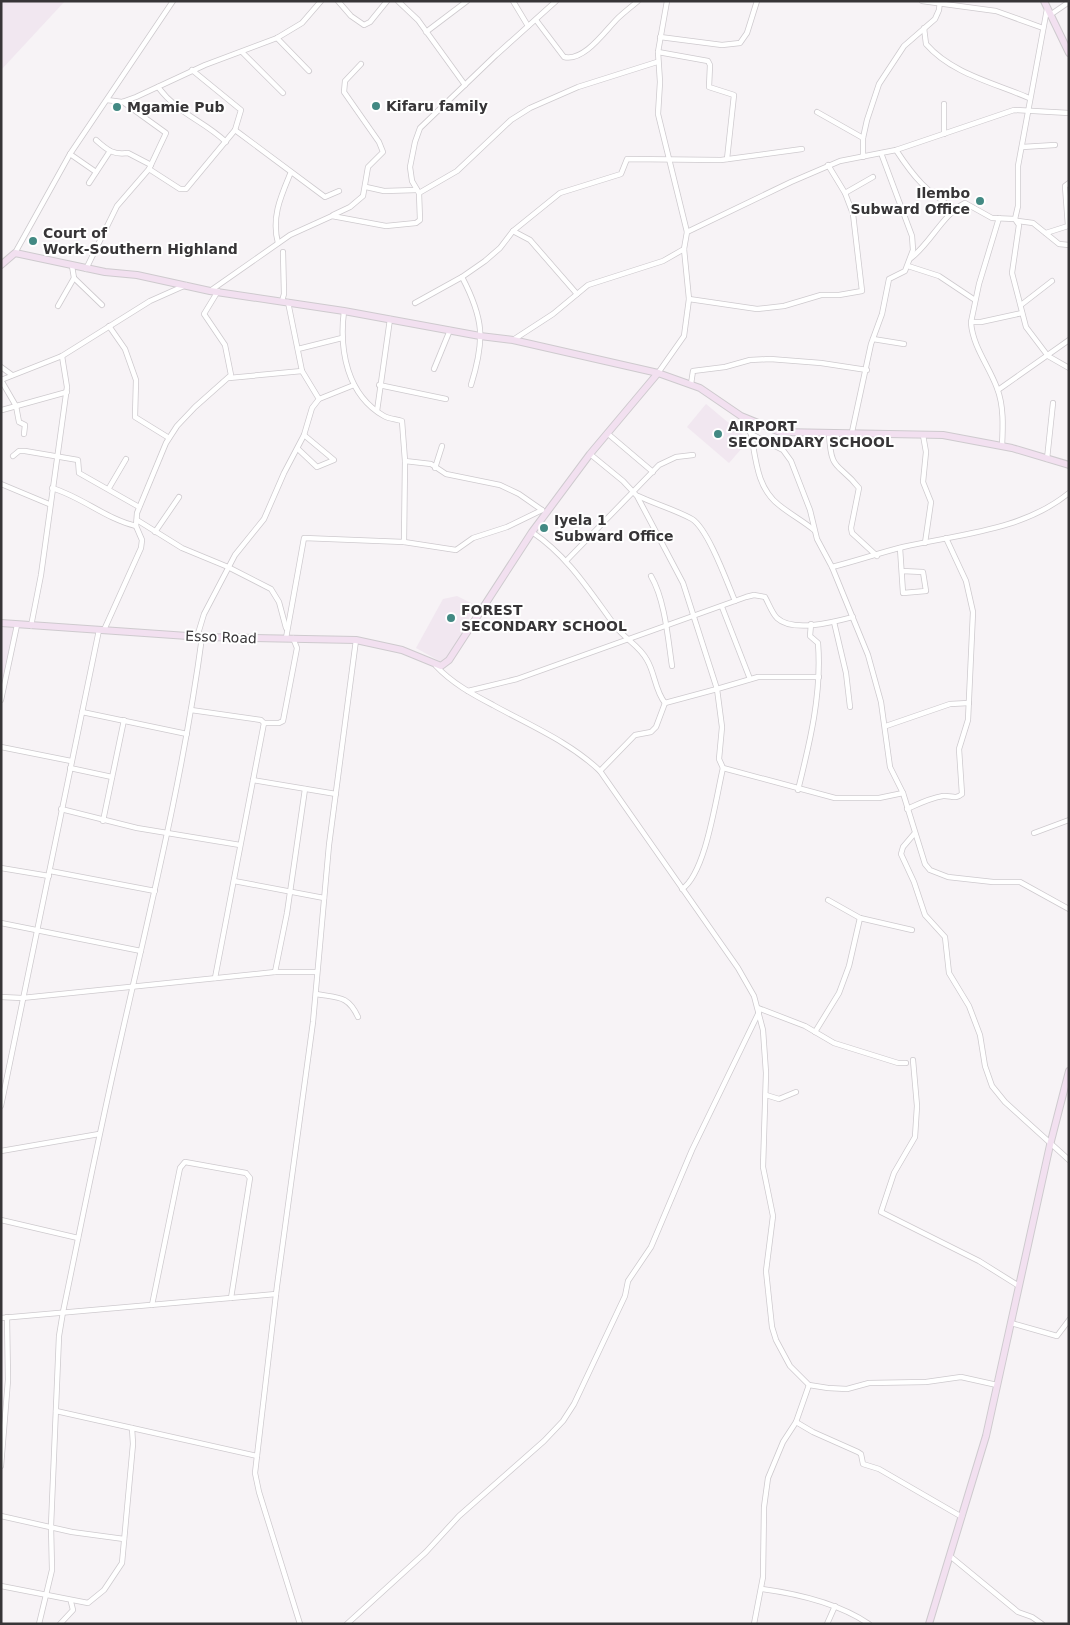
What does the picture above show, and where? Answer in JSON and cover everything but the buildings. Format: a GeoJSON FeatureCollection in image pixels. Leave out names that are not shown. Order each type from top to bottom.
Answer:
{"type":"FeatureCollection","features":[{"type":"Feature","properties":{"kind":"street"},"geometry":{"type":"LineString","coordinates":[[1,265],[15,253],[70,154],[173,1]]}},
{"type":"Feature","properties":{"kind":"street"},"geometry":{"type":"LineString","coordinates":[[122,102],[192,70],[277,38],[302,24],[321,1]]}},
{"type":"Feature","properties":{"kind":"street"},"geometry":{"type":"LineString","coordinates":[[338,1],[351,16],[364,25],[370,22],[387,1]]}},
{"type":"Feature","properties":{"kind":"street"},"geometry":{"type":"LineString","coordinates":[[398,1],[418,20],[465,85]]}},
{"type":"Feature","properties":{"kind":"street"},"geometry":{"type":"LineString","coordinates":[[426,32],[467,1]]}},
{"type":"Feature","properties":{"kind":"street"},"geometry":{"type":"LineString","coordinates":[[513,1],[528,26]]}},
{"type":"Feature","properties":{"kind":"street"},"geometry":{"type":"LineString","coordinates":[[332,216],[386,226],[416,223],[420,220],[418,192],[412,180],[410,167],[420,128],[556,1]]}},
{"type":"Feature","properties":{"kind":"street"},"geometry":{"type":"LineString","coordinates":[[536,20],[564,57],[571,58],[591,47],[617,19],[638,1]]}},
{"type":"Feature","properties":{"kind":"street"},"geometry":{"type":"LineString","coordinates":[[436,666],[444,665],[449,660],[544,512],[658,373],[684,336],[689,299],[684,249],[688,232],[668,161],[658,114],[660,82],[657,62],[667,1]]}},
{"type":"Feature","properties":{"kind":"street"},"geometry":{"type":"LineString","coordinates":[[660,37],[722,45],[740,43],[747,33],[757,1]]}},
{"type":"Feature","properties":{"kind":"street"},"geometry":{"type":"LineString","coordinates":[[922,1],[958,4],[996,11],[1043,28]]}},
{"type":"Feature","properties":{"kind":"street"},"geometry":{"type":"LineString","coordinates":[[1044,1],[1066,43],[1069,53]]}},
{"type":"Feature","properties":{"kind":"street"},"geometry":{"type":"LineString","coordinates":[[863,157],[863,138],[879,84],[904,46],[935,19],[940,2]]}},
{"type":"Feature","properties":{"kind":"street"},"geometry":{"type":"LineString","coordinates":[[1069,2],[1049,12],[1043,28],[1029,98],[1017,174],[1016,257],[1012,273],[1022,313],[1030,334],[1048,356],[1069,368]]}},
{"type":"Feature","properties":{"kind":"street"},"geometry":{"type":"LineString","coordinates":[[924,28],[926,44],[935,52],[976,78],[1029,98]]}},
{"type":"Feature","properties":{"kind":"street"},"geometry":{"type":"LineString","coordinates":[[277,38],[309,71]]}},
{"type":"Feature","properties":{"kind":"street"},"geometry":{"type":"LineString","coordinates":[[242,52],[284,93]]}},
{"type":"Feature","properties":{"kind":"street"},"geometry":{"type":"LineString","coordinates":[[658,52],[708,60],[710,65],[709,87],[734,95],[727,160]]}},
{"type":"Feature","properties":{"kind":"street"},"geometry":{"type":"LineString","coordinates":[[366,187],[384,191],[418,192],[457,171],[512,120],[530,108],[578,87],[657,62]]}},
{"type":"Feature","properties":{"kind":"street"},"geometry":{"type":"LineString","coordinates":[[210,290],[278,243],[359,201],[366,187],[364,180],[368,167],[383,152],[379,142],[344,92],[345,81],[361,64]]}},
{"type":"Feature","properties":{"kind":"street"},"geometry":{"type":"LineString","coordinates":[[96,140],[121,155],[128,153],[180,189],[186,189],[235,130],[241,110],[192,70]]}},
{"type":"Feature","properties":{"kind":"street"},"geometry":{"type":"LineString","coordinates":[[158,87],[191,119],[213,130],[226,142]]}},
{"type":"Feature","properties":{"kind":"street"},"geometry":{"type":"LineString","coordinates":[[86,268],[117,206],[150,167],[166,133],[122,102],[107,100]]}},
{"type":"Feature","properties":{"kind":"street"},"geometry":{"type":"LineString","coordinates":[[944,104],[944,134]]}},
{"type":"Feature","properties":{"kind":"street"},"geometry":{"type":"LineString","coordinates":[[688,232],[828,165],[896,150],[1003,113],[1028,110],[1069,113]]}},
{"type":"Feature","properties":{"kind":"street"},"geometry":{"type":"LineString","coordinates":[[817,112],[863,138]]}},
{"type":"Feature","properties":{"kind":"street"},"geometry":{"type":"LineString","coordinates":[[235,130],[325,197],[339,191]]}},
{"type":"Feature","properties":{"kind":"street"},"geometry":{"type":"LineString","coordinates":[[1022,147],[1055,145]]}},
{"type":"Feature","properties":{"kind":"street"},"geometry":{"type":"LineString","coordinates":[[89,183],[110,150]]}},
{"type":"Feature","properties":{"kind":"street"},"geometry":{"type":"LineString","coordinates":[[415,303],[462,277],[495,253],[513,231],[560,193],[621,174],[627,159],[668,161],[727,160],[802,150]]}},
{"type":"Feature","properties":{"kind":"street"},"geometry":{"type":"LineString","coordinates":[[896,150],[920,184],[929,193],[956,210]]}},
{"type":"Feature","properties":{"kind":"street"},"geometry":{"type":"LineString","coordinates":[[852,432],[889,279],[901,274],[908,266],[914,242],[881,153]]}},
{"type":"Feature","properties":{"kind":"street"},"geometry":{"type":"LineString","coordinates":[[70,154],[96,172]]}},
{"type":"Feature","properties":{"kind":"street"},"geometry":{"type":"LineString","coordinates":[[689,299],[713,301],[740,308],[757,309],[784,306],[821,295],[860,293],[863,287],[854,214],[845,193],[828,165]]}},
{"type":"Feature","properties":{"kind":"street"},"geometry":{"type":"LineString","coordinates":[[278,243],[275,224],[277,211],[282,192],[291,172]]}},
{"type":"Feature","properties":{"kind":"street"},"geometry":{"type":"LineString","coordinates":[[845,193],[873,177]]}},
{"type":"Feature","properties":{"kind":"street"},"geometry":{"type":"LineString","coordinates":[[1046,233],[1068,226],[1065,186],[1069,183]]}},
{"type":"Feature","properties":{"kind":"street"},"geometry":{"type":"LineString","coordinates":[[911,258],[922,250],[956,210],[965,203],[988,216],[1033,223],[1059,244],[1069,245]]}},
{"type":"Feature","properties":{"kind":"street"},"geometry":{"type":"LineString","coordinates":[[999,218],[975,300],[971,323],[981,357],[998,390],[1003,417],[1002,446]]}},
{"type":"Feature","properties":{"kind":"street"},"geometry":{"type":"LineString","coordinates":[[513,231],[530,240],[577,294]]}},
{"type":"Feature","properties":{"kind":"street"},"geometry":{"type":"LineString","coordinates":[[513,340],[553,314],[596,281],[663,261],[684,249]]}},
{"type":"Feature","properties":{"kind":"street"},"geometry":{"type":"LineString","coordinates":[[282,252],[285,301],[302,371],[319,399]]}},
{"type":"Feature","properties":{"kind":"street"},"geometry":{"type":"LineString","coordinates":[[15,253],[72,266],[137,275],[210,290],[513,340],[658,373],[692,384],[741,416],[780,432],[943,435],[1002,446],[1069,464]]}},
{"type":"Feature","properties":{"kind":"street"},"geometry":{"type":"LineString","coordinates":[[72,266],[74,278],[102,305]]}},
{"type":"Feature","properties":{"kind":"street"},"geometry":{"type":"LineString","coordinates":[[908,266],[939,276],[975,300]]}},
{"type":"Feature","properties":{"kind":"street"},"geometry":{"type":"LineString","coordinates":[[462,277],[479,319],[480,352],[471,385]]}},
{"type":"Feature","properties":{"kind":"street"},"geometry":{"type":"LineString","coordinates":[[58,306],[74,278]]}},
{"type":"Feature","properties":{"kind":"street"},"geometry":{"type":"LineString","coordinates":[[1021,305],[1052,281]]}},
{"type":"Feature","properties":{"kind":"street"},"geometry":{"type":"LineString","coordinates":[[24,434],[25,425],[19,422],[16,406],[1,380],[62,356],[150,302],[187,285]]}},
{"type":"Feature","properties":{"kind":"street"},"geometry":{"type":"LineString","coordinates":[[1,1106],[22,998],[50,874],[71,761],[102,630],[141,548],[142,540],[136,526],[139,506],[169,438],[177,426],[195,407],[229,378],[232,370],[224,345],[204,314],[218,291]]}},
{"type":"Feature","properties":{"kind":"street"},"geometry":{"type":"LineString","coordinates":[[344,311],[342,338],[357,392],[386,418],[402,421],[405,461],[404,542]]}},
{"type":"Feature","properties":{"kind":"street"},"geometry":{"type":"LineString","coordinates":[[971,323],[1022,313]]}},
{"type":"Feature","properties":{"kind":"street"},"geometry":{"type":"LineString","coordinates":[[377,411],[379,385],[390,319]]}},
{"type":"Feature","properties":{"kind":"street"},"geometry":{"type":"LineString","coordinates":[[109,326],[125,349],[136,380],[135,417],[169,438]]}},
{"type":"Feature","properties":{"kind":"street"},"geometry":{"type":"LineString","coordinates":[[434,369],[450,330]]}},
{"type":"Feature","properties":{"kind":"street"},"geometry":{"type":"LineString","coordinates":[[298,349],[342,338]]}},
{"type":"Feature","properties":{"kind":"street"},"geometry":{"type":"LineString","coordinates":[[873,339],[904,344]]}},
{"type":"Feature","properties":{"kind":"street"},"geometry":{"type":"LineString","coordinates":[[998,390],[1069,340]]}},
{"type":"Feature","properties":{"kind":"street"},"geometry":{"type":"LineString","coordinates":[[31,626],[41,575],[49,504],[67,392],[62,356]]}},
{"type":"Feature","properties":{"kind":"street"},"geometry":{"type":"LineString","coordinates":[[692,384],[693,371],[724,367],[758,359],[821,363],[867,370]]}},
{"type":"Feature","properties":{"kind":"street"},"geometry":{"type":"LineString","coordinates":[[1,368],[12,375]]}},
{"type":"Feature","properties":{"kind":"street"},"geometry":{"type":"LineString","coordinates":[[229,378],[302,371]]}},
{"type":"Feature","properties":{"kind":"street"},"geometry":{"type":"LineString","coordinates":[[39,1624],[42,1605],[52,1570],[51,1526],[59,1336],[99,1134],[155,890],[187,734],[204,614],[242,545],[264,519],[284,473],[304,436],[312,408],[319,399],[354,385]]}},
{"type":"Feature","properties":{"kind":"street"},"geometry":{"type":"LineString","coordinates":[[379,385],[446,399]]}},
{"type":"Feature","properties":{"kind":"street"},"geometry":{"type":"LineString","coordinates":[[2,410],[67,392]]}},
{"type":"Feature","properties":{"kind":"street"},"geometry":{"type":"LineString","coordinates":[[1047,459],[1053,403]]}},
{"type":"Feature","properties":{"kind":"street"},"geometry":{"type":"LineString","coordinates":[[741,416],[751,434],[758,470],[766,491],[779,505],[814,530]]}},
{"type":"Feature","properties":{"kind":"street"},"geometry":{"type":"LineString","coordinates":[[607,433],[653,472]]}},
{"type":"Feature","properties":{"kind":"street"},"geometry":{"type":"LineString","coordinates":[[829,433],[830,455],[833,462],[859,488],[851,528],[852,533],[877,556]]}},
{"type":"Feature","properties":{"kind":"street"},"geometry":{"type":"LineString","coordinates":[[751,434],[774,444],[787,454],[810,510],[814,530],[853,618],[875,678],[886,726],[890,768],[903,793],[914,834],[925,864],[938,874],[964,880],[1020,882],[1069,908]]}},
{"type":"Feature","properties":{"kind":"street"},"geometry":{"type":"LineString","coordinates":[[923,435],[926,452],[923,482],[931,502],[925,542]]}},
{"type":"Feature","properties":{"kind":"street"},"geometry":{"type":"LineString","coordinates":[[298,449],[317,467],[334,460],[304,436]]}},
{"type":"Feature","properties":{"kind":"street"},"geometry":{"type":"LineString","coordinates":[[435,468],[442,446]]}},
{"type":"Feature","properties":{"kind":"street"},"geometry":{"type":"LineString","coordinates":[[14,456],[19,451],[57,455],[78,460],[79,474],[109,488],[139,506]]}},
{"type":"Feature","properties":{"kind":"street"},"geometry":{"type":"LineString","coordinates":[[590,454],[637,496],[684,583],[717,689],[722,727],[719,758],[722,768],[701,859],[689,883],[682,889]]}},
{"type":"Feature","properties":{"kind":"street"},"geometry":{"type":"LineString","coordinates":[[566,561],[633,491],[667,460],[693,455]]}},
{"type":"Feature","properties":{"kind":"street"},"geometry":{"type":"LineString","coordinates":[[109,488],[126,459]]}},
{"type":"Feature","properties":{"kind":"street"},"geometry":{"type":"LineString","coordinates":[[405,461],[427,463],[446,474],[487,480],[509,488],[544,512]]}},
{"type":"Feature","properties":{"kind":"street"},"geometry":{"type":"LineString","coordinates":[[1,484],[49,504]]}},
{"type":"Feature","properties":{"kind":"street"},"geometry":{"type":"LineString","coordinates":[[52,488],[72,495],[112,517],[136,526]]}},
{"type":"Feature","properties":{"kind":"street"},"geometry":{"type":"LineString","coordinates":[[832,568],[900,548],[1025,519],[1047,508],[1069,493]]}},
{"type":"Feature","properties":{"kind":"street"},"geometry":{"type":"LineString","coordinates":[[155,532],[179,496]]}},
{"type":"Feature","properties":{"kind":"street"},"geometry":{"type":"LineString","coordinates":[[637,496],[688,517],[698,524],[712,547],[735,601]]}},
{"type":"Feature","properties":{"kind":"street"},"geometry":{"type":"LineString","coordinates":[[286,635],[304,538],[404,542],[456,550],[473,538],[544,512]]}},
{"type":"Feature","properties":{"kind":"street"},"geometry":{"type":"LineString","coordinates":[[136,520],[182,548],[271,589],[279,602],[286,635]]}},
{"type":"Feature","properties":{"kind":"street"},"geometry":{"type":"LineString","coordinates":[[532,532],[566,561],[594,594],[616,627],[641,650],[648,660],[665,702],[656,727],[651,732],[635,736],[600,771]]}},
{"type":"Feature","properties":{"kind":"street"},"geometry":{"type":"LineString","coordinates":[[907,808],[944,796],[954,798],[962,795],[959,749],[968,725],[973,612],[966,581],[946,538]]}},
{"type":"Feature","properties":{"kind":"street"},"geometry":{"type":"LineString","coordinates":[[900,548],[902,571],[905,595],[926,591],[923,572],[902,571]]}},
{"type":"Feature","properties":{"kind":"street"},"geometry":{"type":"LineString","coordinates":[[651,576],[666,627],[672,666]]}},
{"type":"Feature","properties":{"kind":"street"},"geometry":{"type":"LineString","coordinates":[[468,691],[517,678],[666,627],[694,614],[760,595],[766,598],[776,617],[784,623],[803,626],[853,618]]}},
{"type":"Feature","properties":{"kind":"street"},"geometry":{"type":"LineString","coordinates":[[722,607],[750,679]]}},
{"type":"Feature","properties":{"kind":"street"},"geometry":{"type":"LineString","coordinates":[[834,622],[846,673],[850,707]]}},
{"type":"Feature","properties":{"kind":"street","name":"Esso Road"},"geometry":{"type":"LineString","coordinates":[[1,623],[200,637],[286,635],[293,638],[356,640],[402,650],[436,666]]}},
{"type":"Feature","properties":{"kind":"street"},"geometry":{"type":"LineString","coordinates":[[798,790],[812,731],[819,677],[818,643],[810,636],[811,624]]}},
{"type":"Feature","properties":{"kind":"street"},"geometry":{"type":"LineString","coordinates":[[1,700],[17,625]]}},
{"type":"Feature","properties":{"kind":"street"},"geometry":{"type":"LineString","coordinates":[[191,710],[261,720],[264,723],[279,723],[283,721],[297,648],[293,638]]}},
{"type":"Feature","properties":{"kind":"street"},"geometry":{"type":"LineString","coordinates":[[300,1624],[256,1483],[276,1294],[316,994],[324,898],[356,640]]}},
{"type":"Feature","properties":{"kind":"street"},"geometry":{"type":"LineString","coordinates":[[436,666],[449,679],[468,691],[578,752],[600,771],[738,968],[754,996],[759,1010],[765,1051],[766,1095],[763,1167],[773,1216],[771,1243],[766,1264],[772,1327],[776,1340],[790,1366],[809,1384],[847,1388],[869,1384],[926,1382],[961,1377],[997,1385]]}},
{"type":"Feature","properties":{"kind":"street"},"geometry":{"type":"LineString","coordinates":[[665,702],[750,679],[819,677]]}},
{"type":"Feature","properties":{"kind":"street"},"geometry":{"type":"LineString","coordinates":[[886,726],[950,704],[969,703]]}},
{"type":"Feature","properties":{"kind":"street"},"geometry":{"type":"LineString","coordinates":[[82,712],[187,734]]}},
{"type":"Feature","properties":{"kind":"street"},"geometry":{"type":"LineString","coordinates":[[103,820],[124,720]]}},
{"type":"Feature","properties":{"kind":"street"},"geometry":{"type":"LineString","coordinates":[[215,978],[264,723]]}},
{"type":"Feature","properties":{"kind":"street"},"geometry":{"type":"LineString","coordinates":[[1,747],[71,761]]}},
{"type":"Feature","properties":{"kind":"street"},"geometry":{"type":"LineString","coordinates":[[70,768],[112,777]]}},
{"type":"Feature","properties":{"kind":"street"},"geometry":{"type":"LineString","coordinates":[[722,768],[798,790],[835,798],[879,798],[903,793]]}},
{"type":"Feature","properties":{"kind":"street"},"geometry":{"type":"LineString","coordinates":[[253,780],[336,794]]}},
{"type":"Feature","properties":{"kind":"street"},"geometry":{"type":"LineString","coordinates":[[275,972],[290,891],[305,789]]}},
{"type":"Feature","properties":{"kind":"street"},"geometry":{"type":"LineString","coordinates":[[61,809],[166,833],[240,845]]}},
{"type":"Feature","properties":{"kind":"street"},"geometry":{"type":"LineString","coordinates":[[1034,833],[1069,820]]}},
{"type":"Feature","properties":{"kind":"street"},"geometry":{"type":"LineString","coordinates":[[914,834],[903,846],[901,854],[914,882],[925,915],[945,937],[949,973],[969,1006],[980,1035],[985,1066],[992,1086],[1005,1102],[1050,1145],[1069,1160]]}},
{"type":"Feature","properties":{"kind":"street"},"geometry":{"type":"LineString","coordinates":[[1,868],[155,890]]}},
{"type":"Feature","properties":{"kind":"street"},"geometry":{"type":"LineString","coordinates":[[234,881],[324,898]]}},
{"type":"Feature","properties":{"kind":"street"},"geometry":{"type":"LineString","coordinates":[[828,900],[860,918],[912,930]]}},
{"type":"Feature","properties":{"kind":"street"},"geometry":{"type":"LineString","coordinates":[[815,1032],[839,993],[849,966],[860,918]]}},
{"type":"Feature","properties":{"kind":"street"},"geometry":{"type":"LineString","coordinates":[[1,923],[141,951]]}},
{"type":"Feature","properties":{"kind":"street"},"geometry":{"type":"LineString","coordinates":[[1,997],[22,998],[133,985],[275,972],[317,972]]}},
{"type":"Feature","properties":{"kind":"street"},"geometry":{"type":"LineString","coordinates":[[316,994],[346,999],[350,1002],[358,1017]]}},
{"type":"Feature","properties":{"kind":"street"},"geometry":{"type":"LineString","coordinates":[[759,1010],[795,1021],[834,1043],[898,1063],[906,1063]]}},
{"type":"Feature","properties":{"kind":"street"},"geometry":{"type":"LineString","coordinates":[[347,1624],[426,1552],[459,1516],[544,1441],[568,1416],[625,1296],[628,1282],[650,1247],[692,1150],[759,1010]]}},
{"type":"Feature","properties":{"kind":"street"},"geometry":{"type":"LineString","coordinates":[[913,1060],[918,1106],[915,1136],[894,1173],[881,1212],[979,1260],[1019,1286]]}},
{"type":"Feature","properties":{"kind":"street"},"geometry":{"type":"LineString","coordinates":[[929,1624],[986,1436],[1050,1145],[1069,1071]]}},
{"type":"Feature","properties":{"kind":"street"},"geometry":{"type":"LineString","coordinates":[[766,1095],[779,1099],[796,1092]]}},
{"type":"Feature","properties":{"kind":"street"},"geometry":{"type":"LineString","coordinates":[[1,1151],[99,1134]]}},
{"type":"Feature","properties":{"kind":"street"},"geometry":{"type":"LineString","coordinates":[[152,1304],[180,1168],[185,1162],[246,1173],[250,1178],[230,1298]]}},
{"type":"Feature","properties":{"kind":"street"},"geometry":{"type":"LineString","coordinates":[[1,1220],[78,1238]]}},
{"type":"Feature","properties":{"kind":"street"},"geometry":{"type":"LineString","coordinates":[[1,1466],[8,1380],[4,1318],[276,1294]]}},
{"type":"Feature","properties":{"kind":"street"},"geometry":{"type":"LineString","coordinates":[[1011,1323],[1057,1336],[1069,1320]]}},
{"type":"Feature","properties":{"kind":"street"},"geometry":{"type":"LineString","coordinates":[[754,1624],[762,1589],[765,1554],[764,1507],[768,1478],[782,1442],[796,1422],[809,1384]]}},
{"type":"Feature","properties":{"kind":"street"},"geometry":{"type":"LineString","coordinates":[[56,1411],[258,1456]]}},
{"type":"Feature","properties":{"kind":"street"},"geometry":{"type":"LineString","coordinates":[[796,1422],[858,1452],[861,1454],[863,1464],[879,1469],[962,1517]]}},
{"type":"Feature","properties":{"kind":"street"},"geometry":{"type":"LineString","coordinates":[[1,1592],[4,1587],[71,1602],[88,1603],[104,1590],[122,1563],[133,1444],[132,1428]]}},
{"type":"Feature","properties":{"kind":"street"},"geometry":{"type":"LineString","coordinates":[[1,1516],[72,1532],[124,1539]]}},
{"type":"Feature","properties":{"kind":"street"},"geometry":{"type":"LineString","coordinates":[[950,1556],[1020,1613],[1032,1617],[1042,1624]]}},
{"type":"Feature","properties":{"kind":"street"},"geometry":{"type":"LineString","coordinates":[[762,1589],[822,1601],[869,1624]]}},
{"type":"Feature","properties":{"kind":"street"},"geometry":{"type":"LineString","coordinates":[[60,1624],[73,1610],[71,1602]]}},
{"type":"Feature","properties":{"kind":"street"},"geometry":{"type":"LineString","coordinates":[[827,1624],[835,1606]]}},
{"type":"Feature","properties":{"kind":"shaded area"},"geometry":{"type":"Polygon","coordinates":[[[1,1],[65,1],[1,70],[1,1]]]}},
{"type":"Feature","properties":{"kind":"shaded area","name":"AIRPORT SECONDARY SCHOOL"},"geometry":{"type":"Polygon","coordinates":[[[706,404],[749,440],[729,463],[687,427],[706,404]]]}},
{"type":"Feature","properties":{"kind":"shaded area","name":"FOREST SECONDARY SCHOOL"},"geometry":{"type":"Polygon","coordinates":[[[457,596],[475,605],[463,632],[443,663],[416,648],[443,599],[457,596]]]}},
{"type":"Feature","properties":{"kind":"shaded area"},"geometry":{"type":"Polygon","coordinates":[[[1,626],[14,627],[1,685],[1,626]]]}},
{"type":"Feature","properties":{"kind":"place","name":"Kifaru family"},"geometry":{"type":"Point","coordinates":[376,106]}},
{"type":"Feature","properties":{"kind":"place","name":"Mgamie Pub"},"geometry":{"type":"Point","coordinates":[117,107]}},
{"type":"Feature","properties":{"kind":"place","name":"Ilembo Subward Office"},"geometry":{"type":"Point","coordinates":[980,201]}},
{"type":"Feature","properties":{"kind":"place","name":"Court of Work-Southern Highland"},"geometry":{"type":"Point","coordinates":[33,241]}},
{"type":"Feature","properties":{"kind":"place","name":"AIRPORT SECONDARY SCHOOL"},"geometry":{"type":"Point","coordinates":[718,434]}},
{"type":"Feature","properties":{"kind":"place","name":"Iyela 1 Subward Office"},"geometry":{"type":"Point","coordinates":[544,528]}},
{"type":"Feature","properties":{"kind":"place","name":"FOREST SECONDARY SCHOOL"},"geometry":{"type":"Point","coordinates":[451,618]}}]}
